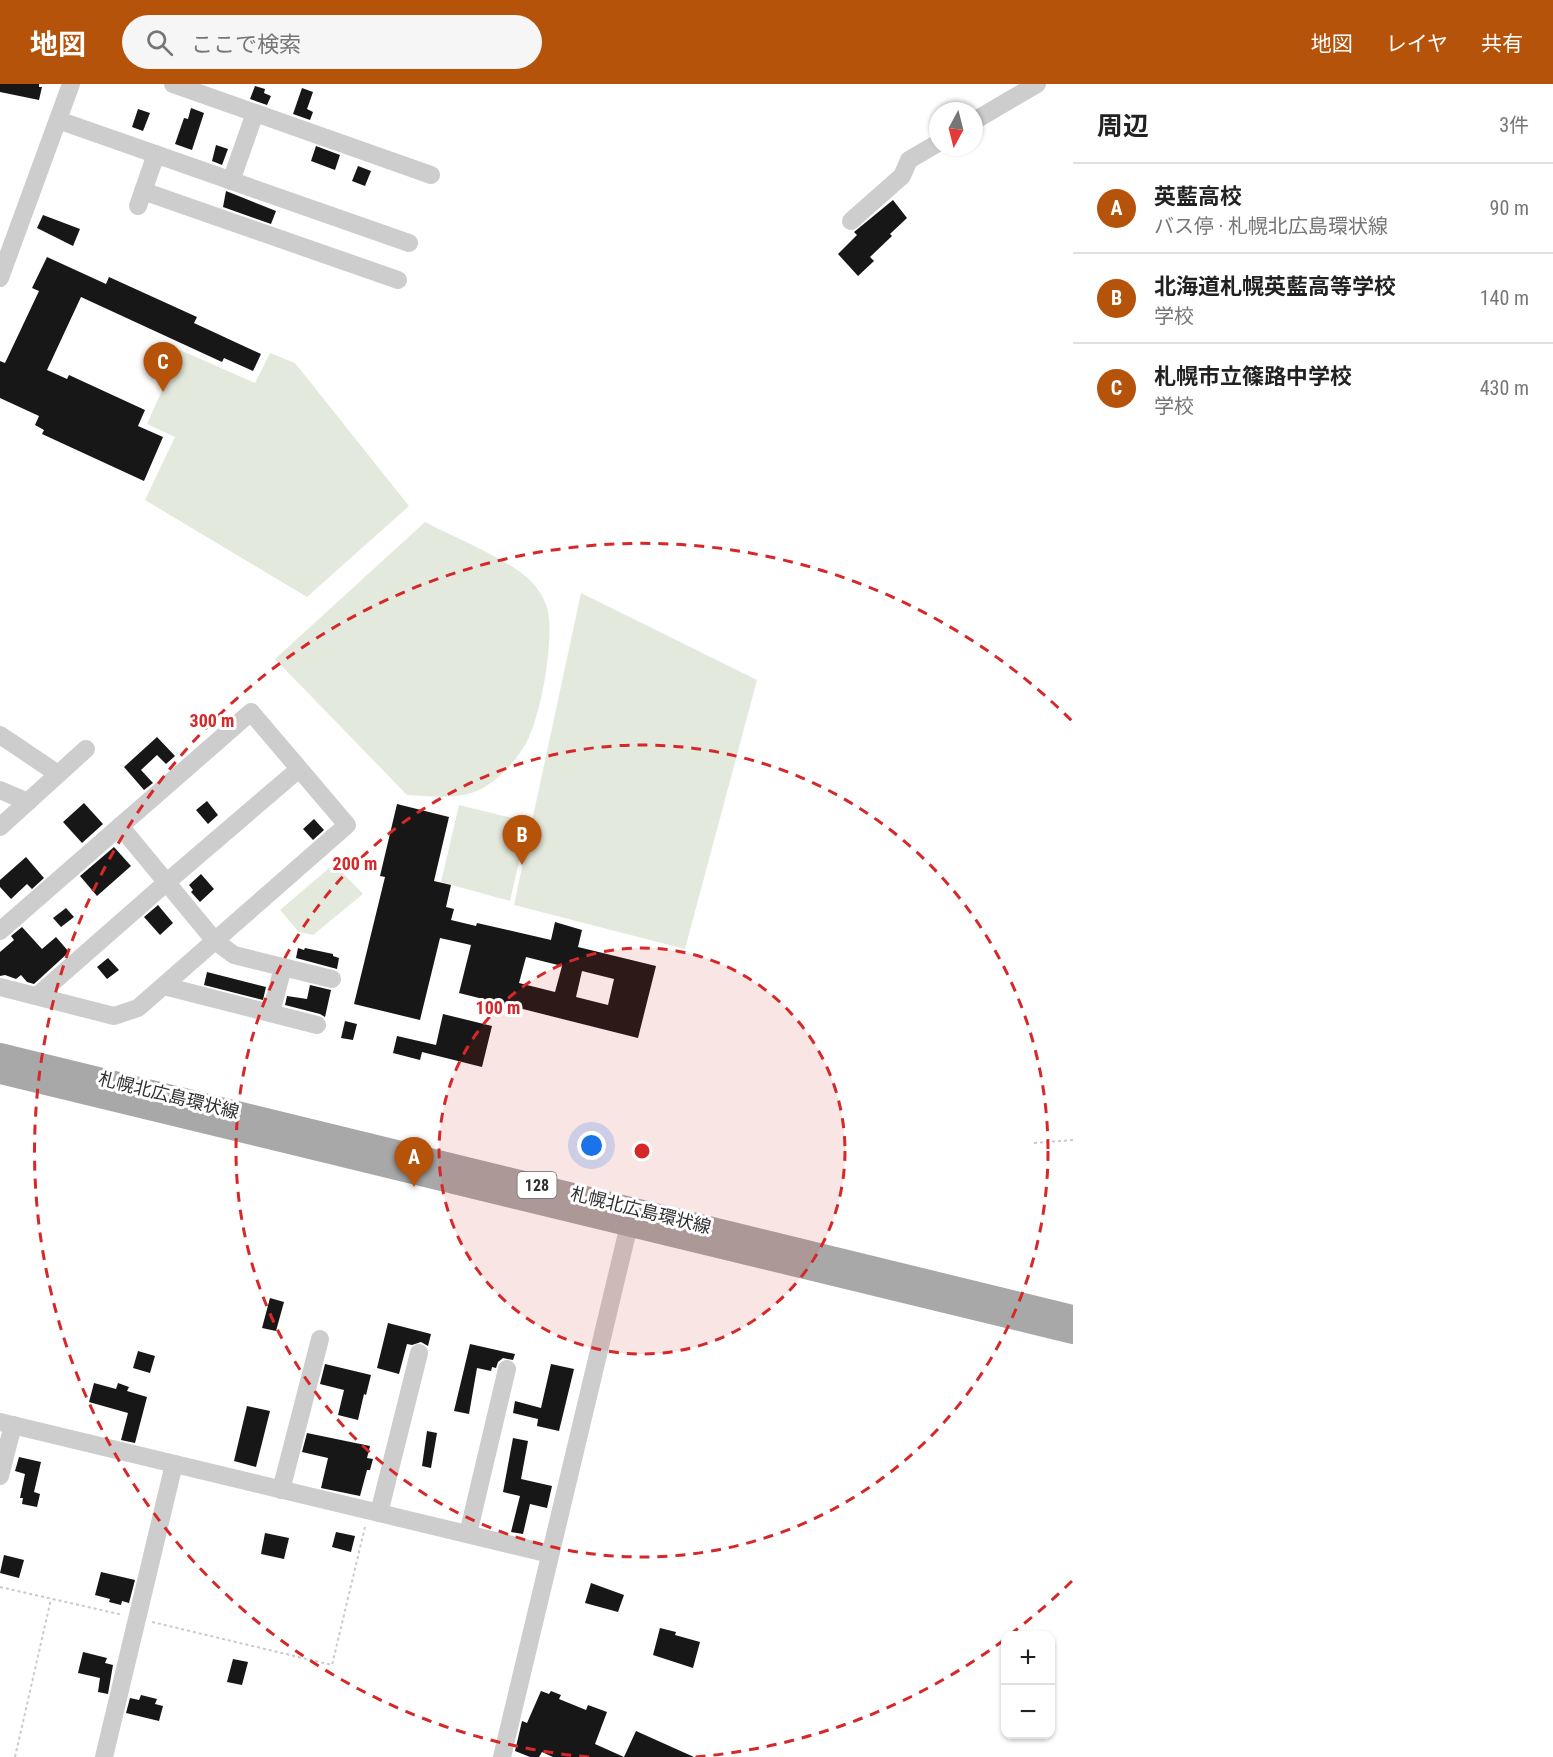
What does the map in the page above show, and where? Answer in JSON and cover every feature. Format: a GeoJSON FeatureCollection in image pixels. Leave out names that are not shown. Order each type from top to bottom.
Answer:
{"type":"FeatureCollection","features":[{"type":"Feature","properties":{"kind":"main road","name":"札幌北広島環状線"},"geometry":{"type":"LineString","coordinates":[[0,1054],[1073,1316]]}},
{"type":"Feature","properties":{"kind":"main road","name":"札幌北広島環状線"},"geometry":{"type":"LineString","coordinates":[[0,1073],[1073,1333]]}},
{"type":"Feature","properties":{"kind":"street"},"geometry":{"type":"LineString","coordinates":[[0,278],[8,233],[58,120],[71,84]]}},
{"type":"Feature","properties":{"kind":"street"},"geometry":{"type":"LineString","coordinates":[[173,84],[432,175]]}},
{"type":"Feature","properties":{"kind":"street"},"geometry":{"type":"LineString","coordinates":[[983,116],[1037,84]]}},
{"type":"Feature","properties":{"kind":"street"},"geometry":{"type":"LineString","coordinates":[[231,181],[255,113]]}},
{"type":"Feature","properties":{"kind":"street"},"geometry":{"type":"LineString","coordinates":[[58,120],[409,243]]}},
{"type":"Feature","properties":{"kind":"street"},"geometry":{"type":"LineString","coordinates":[[851,221],[902,176],[909,160],[929,148]]}},
{"type":"Feature","properties":{"kind":"street"},"geometry":{"type":"LineString","coordinates":[[156,154],[141,199],[399,280]]}},
{"type":"Feature","properties":{"kind":"street"},"geometry":{"type":"LineString","coordinates":[[0,931],[251,712],[347,825],[138,1008],[114,1016],[0,987]]}},
{"type":"Feature","properties":{"kind":"street"},"geometry":{"type":"LineString","coordinates":[[0,735],[58,774]]}},
{"type":"Feature","properties":{"kind":"street"},"geometry":{"type":"LineString","coordinates":[[0,827],[86,749]]}},
{"type":"Feature","properties":{"kind":"street"},"geometry":{"type":"LineString","coordinates":[[37,996],[299,769]]}},
{"type":"Feature","properties":{"kind":"street"},"geometry":{"type":"LineString","coordinates":[[0,790],[28,802]]}},
{"type":"Feature","properties":{"kind":"street"},"geometry":{"type":"LineString","coordinates":[[120,826],[215,941],[234,955],[332,979]]}},
{"type":"Feature","properties":{"kind":"street"},"geometry":{"type":"LineString","coordinates":[[271,1013],[283,967]]}},
{"type":"Feature","properties":{"kind":"street"},"geometry":{"type":"LineString","coordinates":[[164,986],[317,1025]]}},
{"type":"Feature","properties":{"kind":"street"},"geometry":{"type":"LineString","coordinates":[[502,1757],[629,1225]]}},
{"type":"Feature","properties":{"kind":"street"},"geometry":{"type":"LineString","coordinates":[[281,1490],[320,1338]]}},
{"type":"Feature","properties":{"kind":"street"},"geometry":{"type":"LineString","coordinates":[[374,1512],[419,1353]]}},
{"type":"Feature","properties":{"kind":"street"},"geometry":{"type":"LineString","coordinates":[[468,1534],[507,1370]]}},
{"type":"Feature","properties":{"kind":"street"},"geometry":{"type":"LineString","coordinates":[[0,1476],[6,1423],[550,1554]]}},
{"type":"Feature","properties":{"kind":"street"},"geometry":{"type":"LineString","coordinates":[[104,1757],[174,1464]]}},
{"type":"Feature","properties":{"kind":"path"},"geometry":{"type":"LineString","coordinates":[[1034,1143],[1073,1140]]}},
{"type":"Feature","properties":{"kind":"path"},"geometry":{"type":"LineString","coordinates":[[0,1587],[332,1665],[374,1512]]}},
{"type":"Feature","properties":{"kind":"path"},"geometry":{"type":"LineString","coordinates":[[15,1757],[51,1599]]}},
{"type":"Feature","properties":{"kind":"shaded area"},"geometry":{"type":"Polygon","coordinates":[[[180,350],[255,383],[270,353],[295,363],[409,506],[307,597],[145,500],[175,437],[147,424],[180,350]]]}},
{"type":"Feature","properties":{"kind":"shaded area"},"geometry":{"type":"Polygon","coordinates":[[[425,522],[485,551],[515,569],[538,589],[548,611],[548,660],[541,699],[531,733],[511,765],[499,777],[479,790],[462,795],[407,795],[275,659],[425,522]]]}},
{"type":"Feature","properties":{"kind":"shaded area"},"geometry":{"type":"Polygon","coordinates":[[[581,593],[757,680],[685,949],[514,905],[581,593]]]}},
{"type":"Feature","properties":{"kind":"shaded area"},"geometry":{"type":"Polygon","coordinates":[[[459,805],[528,822],[510,901],[441,882],[459,805]]]}},
{"type":"Feature","properties":{"kind":"shaded area"},"geometry":{"type":"Polygon","coordinates":[[[334,864],[363,894],[313,935],[299,932],[280,910],[334,864]]]}},
{"type":"Feature","properties":{"kind":"building"},"geometry":{"type":"Polygon","coordinates":[[[0,84],[39,84],[39,87],[42,87],[39,100],[0,92],[0,84]]]}},
{"type":"Feature","properties":{"kind":"building"},"geometry":{"type":"Polygon","coordinates":[[[255,86],[265,89],[264,93],[271,96],[267,105],[250,99],[255,86]]]}},
{"type":"Feature","properties":{"kind":"building"},"geometry":{"type":"Polygon","coordinates":[[[302,88],[313,92],[307,109],[313,112],[310,120],[293,114],[302,88]]]}},
{"type":"Feature","properties":{"kind":"building"},"geometry":{"type":"Polygon","coordinates":[[[191,108],[204,113],[192,150],[175,144],[184,118],[188,119],[191,108]]]}},
{"type":"Feature","properties":{"kind":"building"},"geometry":{"type":"Polygon","coordinates":[[[138,109],[150,113],[143,131],[132,127],[138,109]]]}},
{"type":"Feature","properties":{"kind":"building"},"geometry":{"type":"Polygon","coordinates":[[[216,145],[228,149],[222,165],[212,161],[216,145]]]}},
{"type":"Feature","properties":{"kind":"building"},"geometry":{"type":"Polygon","coordinates":[[[316,146],[340,155],[335,170],[311,161],[316,146]]]}},
{"type":"Feature","properties":{"kind":"building"},"geometry":{"type":"Polygon","coordinates":[[[358,166],[371,171],[365,186],[352,181],[358,166]]]}},
{"type":"Feature","properties":{"kind":"building"},"geometry":{"type":"Polygon","coordinates":[[[226,191],[276,211],[271,224],[223,207],[226,191]]]}},
{"type":"Feature","properties":{"kind":"building"},"geometry":{"type":"Polygon","coordinates":[[[893,200],[907,218],[870,257],[874,261],[858,276],[838,254],[857,235],[854,232],[893,200]]]}},
{"type":"Feature","properties":{"kind":"building"},"geometry":{"type":"Polygon","coordinates":[[[43,215],[80,229],[73,246],[37,228],[43,215]]]}},
{"type":"Feature","properties":{"kind":"building"},"geometry":{"type":"Polygon","coordinates":[[[47,257],[106,284],[109,277],[197,317],[194,323],[261,354],[253,371],[224,358],[222,362],[81,297],[47,370],[67,379],[69,375],[145,410],[138,426],[163,437],[144,481],[42,434],[44,430],[35,425],[39,416],[0,398],[0,361],[5,363],[39,291],[32,288],[47,257]]]}},
{"type":"Feature","properties":{"kind":"building"},"geometry":{"type":"Polygon","coordinates":[[[157,737],[175,756],[166,764],[157,755],[141,770],[153,783],[144,790],[124,767],[157,737]]]}},
{"type":"Feature","properties":{"kind":"building"},"geometry":{"type":"Polygon","coordinates":[[[207,801],[218,815],[208,824],[196,810],[207,801]]]}},
{"type":"Feature","properties":{"kind":"building"},"geometry":{"type":"Polygon","coordinates":[[[84,803],[103,824],[82,843],[63,822],[84,803]]]}},
{"type":"Feature","properties":{"kind":"building"},"geometry":{"type":"Polygon","coordinates":[[[397,804],[449,817],[434,881],[451,885],[446,907],[454,909],[451,920],[476,926],[477,923],[551,940],[555,922],[582,930],[578,947],[656,966],[638,1038],[459,993],[471,945],[440,938],[420,1020],[354,1004],[385,877],[380,876],[397,804]],[[526,957],[519,983],[555,992],[562,966],[526,957]],[[582,971],[576,997],[608,1005],[614,979],[582,971]]]}},
{"type":"Feature","properties":{"kind":"building"},"geometry":{"type":"Polygon","coordinates":[[[314,819],[324,830],[313,840],[303,829],[314,819]]]}},
{"type":"Feature","properties":{"kind":"building"},"geometry":{"type":"Polygon","coordinates":[[[114,847],[131,866],[97,896],[80,876],[114,847]]]}},
{"type":"Feature","properties":{"kind":"building"},"geometry":{"type":"Polygon","coordinates":[[[26,857],[44,878],[32,889],[27,884],[11,899],[0,887],[0,880],[26,857]]]}},
{"type":"Feature","properties":{"kind":"building"},"geometry":{"type":"Polygon","coordinates":[[[201,874],[214,889],[200,902],[191,892],[193,890],[189,885],[201,874]]]}},
{"type":"Feature","properties":{"kind":"building"},"geometry":{"type":"Polygon","coordinates":[[[158,905],[173,923],[160,935],[144,917],[158,905]]]}},
{"type":"Feature","properties":{"kind":"building"},"geometry":{"type":"Polygon","coordinates":[[[66,908],[74,917],[61,927],[53,918],[66,908]]]}},
{"type":"Feature","properties":{"kind":"building"},"geometry":{"type":"Polygon","coordinates":[[[22,927],[42,949],[56,937],[69,952],[34,984],[27,982],[21,975],[16,979],[5,975],[0,976],[0,952],[14,940],[11,936],[22,927]]]}},
{"type":"Feature","properties":{"kind":"building"},"geometry":{"type":"Polygon","coordinates":[[[298,948],[333,954],[339,958],[337,969],[296,958],[298,948]]]}},
{"type":"Feature","properties":{"kind":"building"},"geometry":{"type":"Polygon","coordinates":[[[108,958],[119,970],[107,979],[97,967],[108,958]]]}},
{"type":"Feature","properties":{"kind":"building"},"geometry":{"type":"Polygon","coordinates":[[[207,972],[266,987],[263,1000],[204,985],[207,972]]]}},
{"type":"Feature","properties":{"kind":"building"},"geometry":{"type":"Polygon","coordinates":[[[310,985],[331,990],[325,1017],[285,1005],[287,996],[307,999],[310,985]]]}},
{"type":"Feature","properties":{"kind":"building"},"geometry":{"type":"Polygon","coordinates":[[[443,1014],[492,1026],[482,1067],[422,1052],[420,1060],[393,1053],[397,1036],[436,1045],[443,1014]]]}},
{"type":"Feature","properties":{"kind":"building"},"geometry":{"type":"Polygon","coordinates":[[[345,1021],[357,1024],[353,1040],[341,1038],[345,1021]]]}},
{"type":"Feature","properties":{"kind":"building"},"geometry":{"type":"Polygon","coordinates":[[[270,1298],[284,1302],[276,1331],[262,1328],[270,1298]]]}},
{"type":"Feature","properties":{"kind":"building"},"geometry":{"type":"Polygon","coordinates":[[[388,1323],[431,1334],[428,1346],[421,1342],[407,1344],[399,1374],[377,1368],[388,1323]]]}},
{"type":"Feature","properties":{"kind":"building"},"geometry":{"type":"Polygon","coordinates":[[[470,1344],[515,1354],[513,1360],[503,1358],[498,1362],[496,1368],[492,1367],[491,1371],[477,1368],[469,1414],[454,1411],[470,1344]]]}},
{"type":"Feature","properties":{"kind":"building"},"geometry":{"type":"Polygon","coordinates":[[[138,1351],[155,1356],[150,1373],[133,1368],[138,1351]]]}},
{"type":"Feature","properties":{"kind":"building"},"geometry":{"type":"Polygon","coordinates":[[[325,1364],[371,1375],[358,1420],[338,1415],[344,1390],[320,1384],[325,1364]]]}},
{"type":"Feature","properties":{"kind":"building"},"geometry":{"type":"Polygon","coordinates":[[[551,1364],[574,1369],[559,1431],[537,1426],[538,1419],[513,1413],[515,1401],[541,1408],[551,1364]]]}},
{"type":"Feature","properties":{"kind":"building"},"geometry":{"type":"Polygon","coordinates":[[[94,1383],[116,1389],[118,1383],[129,1387],[127,1391],[147,1397],[135,1443],[121,1440],[128,1413],[89,1402],[94,1383]]]}},
{"type":"Feature","properties":{"kind":"building"},"geometry":{"type":"Polygon","coordinates":[[[247,1406],[270,1411],[256,1467],[234,1461],[247,1406]]]}},
{"type":"Feature","properties":{"kind":"building"},"geometry":{"type":"Polygon","coordinates":[[[427,1431],[437,1433],[431,1468],[422,1466],[427,1431]]]}},
{"type":"Feature","properties":{"kind":"building"},"geometry":{"type":"Polygon","coordinates":[[[307,1433],[370,1446],[367,1458],[373,1459],[370,1470],[367,1470],[360,1496],[321,1488],[328,1458],[302,1452],[307,1433]]]}},
{"type":"Feature","properties":{"kind":"building"},"geometry":{"type":"Polygon","coordinates":[[[513,1438],[528,1441],[521,1479],[552,1486],[547,1508],[530,1504],[523,1534],[511,1532],[520,1496],[503,1492],[513,1438]]]}},
{"type":"Feature","properties":{"kind":"building"},"geometry":{"type":"Polygon","coordinates":[[[19,1457],[41,1462],[34,1492],[40,1494],[37,1507],[22,1504],[23,1498],[20,1498],[25,1474],[15,1471],[19,1457]]]}},
{"type":"Feature","properties":{"kind":"building"},"geometry":{"type":"Polygon","coordinates":[[[336,1532],[355,1536],[351,1552],[332,1547],[336,1532]]]}},
{"type":"Feature","properties":{"kind":"building"},"geometry":{"type":"Polygon","coordinates":[[[265,1533],[289,1538],[284,1559],[261,1554],[265,1533]]]}},
{"type":"Feature","properties":{"kind":"building"},"geometry":{"type":"Polygon","coordinates":[[[4,1555],[24,1560],[19,1578],[0,1573],[4,1555]]]}},
{"type":"Feature","properties":{"kind":"building"},"geometry":{"type":"Polygon","coordinates":[[[101,1572],[135,1580],[129,1603],[122,1601],[121,1605],[95,1595],[101,1572]]]}},
{"type":"Feature","properties":{"kind":"building"},"geometry":{"type":"Polygon","coordinates":[[[591,1583],[624,1595],[618,1612],[585,1603],[591,1583]]]}},
{"type":"Feature","properties":{"kind":"building"},"geometry":{"type":"Polygon","coordinates":[[[660,1628],[700,1642],[693,1668],[653,1655],[660,1628]]]}},
{"type":"Feature","properties":{"kind":"building"},"geometry":{"type":"Polygon","coordinates":[[[83,1652],[107,1658],[105,1663],[113,1665],[108,1694],[98,1692],[100,1678],[78,1673],[83,1652]]]}},
{"type":"Feature","properties":{"kind":"building"},"geometry":{"type":"Polygon","coordinates":[[[233,1659],[248,1662],[242,1685],[227,1682],[233,1659]]]}},
{"type":"Feature","properties":{"kind":"building"},"geometry":{"type":"Polygon","coordinates":[[[541,1691],[549,1694],[551,1691],[561,1695],[559,1699],[586,1710],[588,1705],[607,1712],[595,1744],[624,1757],[553,1757],[542,1752],[539,1757],[530,1757],[515,1751],[522,1721],[527,1723],[541,1691]]]}},
{"type":"Feature","properties":{"kind":"building"},"geometry":{"type":"Polygon","coordinates":[[[141,1695],[157,1699],[155,1704],[163,1706],[159,1721],[126,1713],[130,1698],[139,1700],[141,1695]]]}},
{"type":"Feature","properties":{"kind":"building"},"geometry":{"type":"Polygon","coordinates":[[[636,1731],[694,1757],[624,1757],[636,1731]]]}},
{"type":"Feature","properties":{"kind":"place","name":"札幌市立篠路中学校"},"geometry":{"type":"Point","coordinates":[163,392]}},
{"type":"Feature","properties":{"kind":"place","name":"北海道札幌英藍高等学校"},"geometry":{"type":"Point","coordinates":[522,865]}},
{"type":"Feature","properties":{"kind":"place","name":"英藍高校"},"geometry":{"type":"Point","coordinates":[414,1187]}}]}
